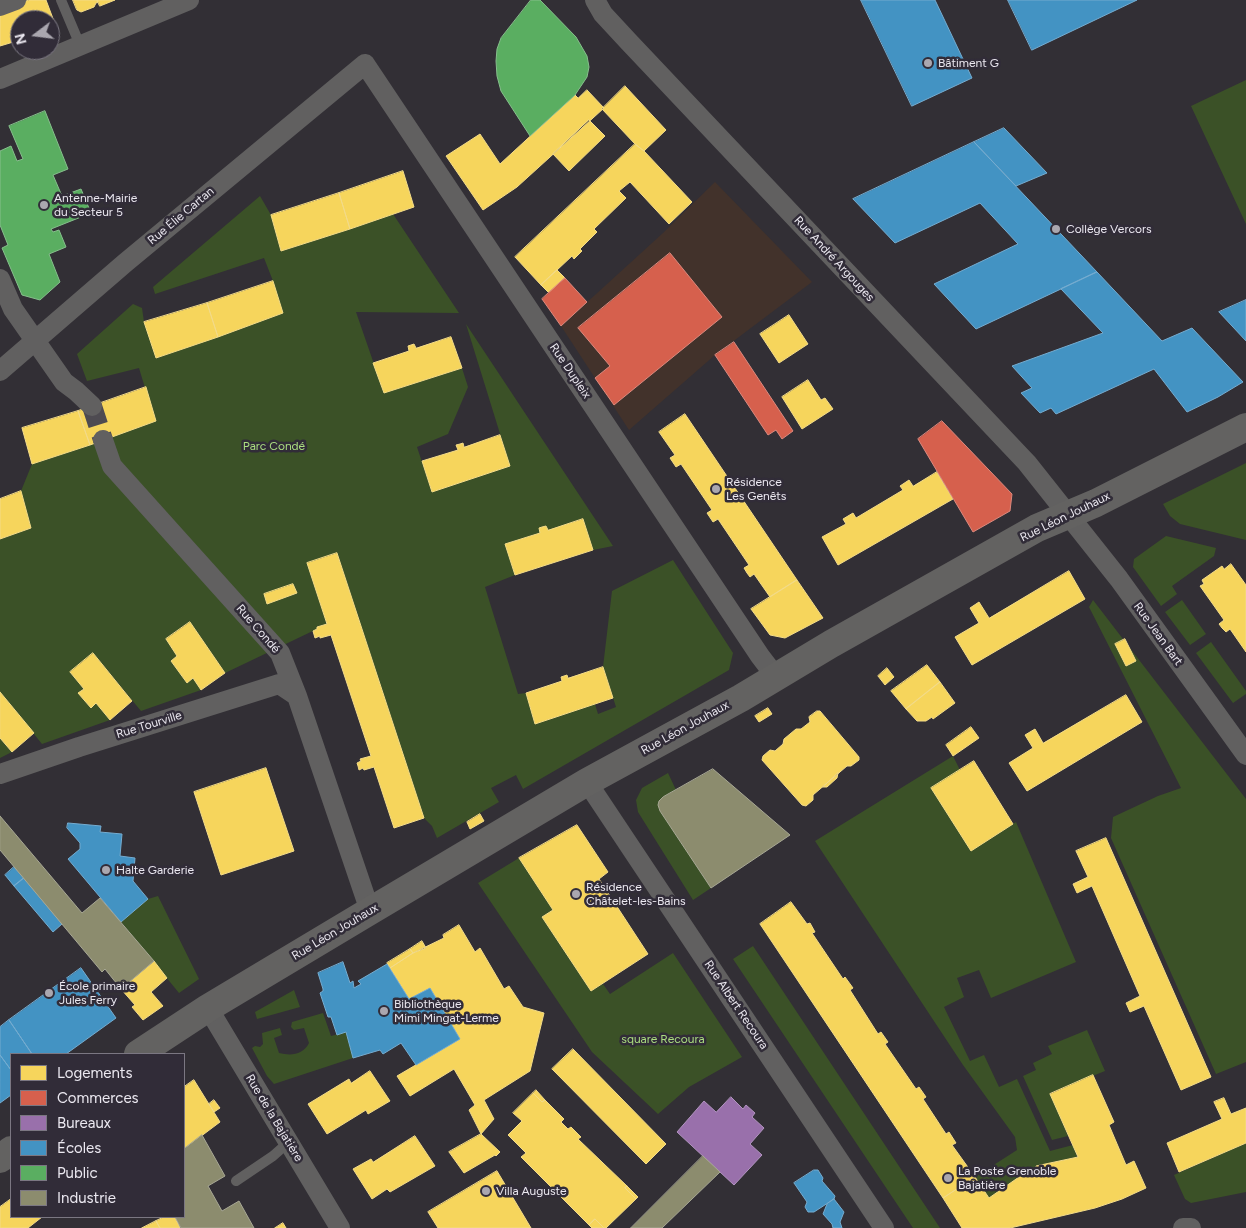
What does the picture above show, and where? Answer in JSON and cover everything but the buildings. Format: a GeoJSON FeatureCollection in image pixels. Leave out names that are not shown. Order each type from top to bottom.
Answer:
{"type":"FeatureCollection","features":[{"type":"Feature","properties":{"kind":"street"},"geometry":{"type":"LineString","coordinates":[[0,6],[16,0]]}},
{"type":"Feature","properties":{"kind":"street"},"geometry":{"type":"LineString","coordinates":[[0,79],[189,0]]}},
{"type":"Feature","properties":{"kind":"street","name":"Rue André Argouges"},"geometry":{"type":"LineString","coordinates":[[593,2],[745,166],[1027,463],[1069,514]]}},
{"type":"Feature","properties":{"kind":"street","name":"Rue Élie Cartan"},"geometry":{"type":"LineString","coordinates":[[0,371],[365,64]]}},
{"type":"Feature","properties":{"kind":"street","name":"Rue Dupleix"},"geometry":{"type":"LineString","coordinates":[[365,64],[760,656],[776,677]]}},
{"type":"Feature","properties":{"kind":"street"},"geometry":{"type":"LineString","coordinates":[[0,279],[13,309],[64,382],[92,406]]}},
{"type":"Feature","properties":{"kind":"street","name":"Rue Léon Jouhaux"},"geometry":{"type":"LineString","coordinates":[[140,1053],[208,1008],[588,782],[776,677],[831,644],[1037,528],[1096,503],[1246,427]]}},
{"type":"Feature","properties":{"kind":"street","name":"Rue Condé"},"geometry":{"type":"LineString","coordinates":[[103,440],[112,466],[280,653],[294,686],[370,911]]}},
{"type":"Feature","properties":{"kind":"street","name":"Rue Jean Bart"},"geometry":{"type":"LineString","coordinates":[[1069,514],[1246,754]]}},
{"type":"Feature","properties":{"kind":"street","name":"Rue Tourville"},"geometry":{"type":"LineString","coordinates":[[0,774],[79,747],[280,684],[294,686]]}},
{"type":"Feature","properties":{"kind":"street","name":"Rue Albert Recoura"},"geometry":{"type":"LineString","coordinates":[[588,782],[884,1228]]}},
{"type":"Feature","properties":{"kind":"street","name":"Rue de la Bajatière"},"geometry":{"type":"LineString","coordinates":[[208,1008],[290,1141],[340,1228]]}},
{"type":"Feature","properties":{"kind":"street"},"geometry":{"type":"LineString","coordinates":[[0,1159],[10,1151]]}},
{"type":"Feature","properties":{"kind":"street"},"geometry":{"type":"LineString","coordinates":[[1183,1228],[1191,1228]]}},
{"type":"Feature","properties":{"kind":"lane"},"geometry":{"type":"LineString","coordinates":[[61,0],[80,45]]}},
{"type":"Feature","properties":{"kind":"lane"},"geometry":{"type":"LineString","coordinates":[[236,1181],[273,1156],[290,1141]]}},
{"type":"Feature","properties":{"kind":"shaded area"},"geometry":{"type":"Polygon","coordinates":[[[715,182],[812,282],[715,355],[629,430],[561,326],[663,233],[715,182]]]}},
{"type":"Feature","properties":{"kind":"green space"},"geometry":{"type":"Polygon","coordinates":[[[1246,80],[1246,224],[1191,106],[1246,80]]]}},
{"type":"Feature","properties":{"kind":"green space","name":"Parc Condé"},"geometry":{"type":"Polygon","coordinates":[[[260,196],[271,215],[281,251],[393,214],[459,313],[356,312],[384,393],[462,368],[468,387],[448,434],[417,447],[432,492],[510,466],[466,324],[613,546],[593,550],[582,519],[548,530],[546,526],[539,528],[540,533],[505,544],[515,575],[485,587],[518,694],[526,693],[535,724],[595,704],[598,714],[616,707],[603,667],[612,591],[673,560],[733,653],[729,670],[523,789],[516,775],[491,788],[499,802],[437,838],[432,826],[424,818],[337,553],[307,563],[327,624],[317,627],[317,629],[225,673],[190,622],[166,639],[177,656],[171,661],[187,683],[193,678],[201,690],[141,711],[93,653],[70,672],[84,689],[78,693],[91,708],[96,703],[110,720],[42,744],[0,692],[0,539],[31,528],[21,491],[32,464],[155,421],[139,368],[87,381],[77,354],[133,304],[142,308],[144,322],[156,358],[282,313],[264,258],[155,294],[153,287],[260,196]]]}},
{"type":"Feature","properties":{"kind":"green space"},"geometry":{"type":"Polygon","coordinates":[[[1246,463],[1246,540],[1180,524],[1170,516],[1163,504],[1246,463]]]}},
{"type":"Feature","properties":{"kind":"green space"},"geometry":{"type":"Polygon","coordinates":[[[1166,536],[1216,548],[1214,556],[1172,586],[1177,594],[1161,606],[1133,567],[1134,559],[1166,536]]]}},
{"type":"Feature","properties":{"kind":"green space"},"geometry":{"type":"Polygon","coordinates":[[[1093,600],[1246,799],[1246,1062],[1216,1074],[1111,838],[1113,817],[1158,796],[1181,788],[1089,607],[1093,600]]]}},
{"type":"Feature","properties":{"kind":"green space"},"geometry":{"type":"Polygon","coordinates":[[[1182,600],[1206,634],[1190,645],[1165,612],[1182,600]]]}},
{"type":"Feature","properties":{"kind":"green space"},"geometry":{"type":"Polygon","coordinates":[[[1211,642],[1246,691],[1246,694],[1233,703],[1196,653],[1211,642]]]}},
{"type":"Feature","properties":{"kind":"green space"},"geometry":{"type":"Polygon","coordinates":[[[0,738],[12,752],[0,758],[0,738]]]}},
{"type":"Feature","properties":{"kind":"green space"},"geometry":{"type":"Polygon","coordinates":[[[953,756],[960,770],[971,850],[1016,822],[1076,962],[991,998],[979,970],[957,978],[964,997],[944,1007],[970,1061],[984,1055],[999,1087],[1017,1079],[1050,1151],[1073,1145],[1077,1157],[1036,1166],[1037,1174],[1019,1177],[989,1198],[975,1177],[1017,1150],[1015,1137],[963,1065],[815,841],[953,756]]]}},
{"type":"Feature","properties":{"kind":"green space"},"geometry":{"type":"Polygon","coordinates":[[[668,773],[676,790],[662,799],[659,808],[711,888],[693,900],[638,812],[636,800],[642,788],[668,773]]]}},
{"type":"Feature","properties":{"kind":"green space","name":"square Recoura"},"geometry":{"type":"Polygon","coordinates":[[[519,858],[553,910],[542,917],[591,991],[603,984],[610,994],[673,953],[742,1057],[689,1087],[658,1114],[592,1052],[478,883],[519,858]]]}},
{"type":"Feature","properties":{"kind":"green space"},"geometry":{"type":"Polygon","coordinates":[[[158,896],[199,979],[179,993],[121,922],[148,899],[158,896]]]}},
{"type":"Feature","properties":{"kind":"green space"},"geometry":{"type":"Polygon","coordinates":[[[753,946],[940,1228],[913,1228],[733,959],[753,946]]]}},
{"type":"Feature","properties":{"kind":"green space"},"geometry":{"type":"Polygon","coordinates":[[[294,990],[300,1007],[257,1019],[255,1012],[294,990]]]}},
{"type":"Feature","properties":{"kind":"green space"},"geometry":{"type":"Polygon","coordinates":[[[323,1013],[331,1036],[346,1032],[353,1058],[274,1084],[267,1076],[252,1048],[255,1046],[260,1047],[263,1044],[262,1033],[280,1028],[282,1035],[274,1038],[279,1053],[296,1054],[309,1043],[304,1028],[294,1030],[291,1027],[292,1022],[323,1013]]]}},
{"type":"Feature","properties":{"kind":"green space"},"geometry":{"type":"Polygon","coordinates":[[[1087,1030],[1105,1071],[1050,1093],[1068,1136],[1052,1140],[1023,1076],[1036,1070],[1033,1063],[1052,1054],[1048,1046],[1087,1030]]]}},
{"type":"Feature","properties":{"kind":"green space"},"geometry":{"type":"Polygon","coordinates":[[[1246,1143],[1246,1192],[1191,1203],[1185,1199],[1174,1175],[1246,1143]]]}},
{"type":"Feature","properties":{"kind":"tunnel"},"geometry":{"type":"LineString","coordinates":[[92,406],[103,440]]}},
{"type":"Feature","properties":{"kind":"place","name":"Bâtiment G"},"geometry":{"type":"Point","coordinates":[928,63]}},
{"type":"Feature","properties":{"kind":"place","name":"Antenne-Mairie du Secteur 5"},"geometry":{"type":"Point","coordinates":[44,205]}},
{"type":"Feature","properties":{"kind":"place","name":"Collège Vercors"},"geometry":{"type":"Point","coordinates":[1056,229]}},
{"type":"Feature","properties":{"kind":"place","name":"Résidence Les Genêts"},"geometry":{"type":"Point","coordinates":[716,489]}},
{"type":"Feature","properties":{"kind":"place","name":"Halte Garderie"},"geometry":{"type":"Point","coordinates":[106,870]}},
{"type":"Feature","properties":{"kind":"place","name":"Résidence Châtelet-les-Bains"},"geometry":{"type":"Point","coordinates":[576,894]}},
{"type":"Feature","properties":{"kind":"place","name":"École primaire Jules Ferry"},"geometry":{"type":"Point","coordinates":[49,993]}},
{"type":"Feature","properties":{"kind":"place","name":"Bibliothèque Mimi Mingat-Lerme"},"geometry":{"type":"Point","coordinates":[384,1011]}},
{"type":"Feature","properties":{"kind":"place","name":"La Poste Grenoble Bajatière"},"geometry":{"type":"Point","coordinates":[948,1178]}},
{"type":"Feature","properties":{"kind":"place","name":"Villa Auguste"},"geometry":{"type":"Point","coordinates":[486,1191]}}]}
